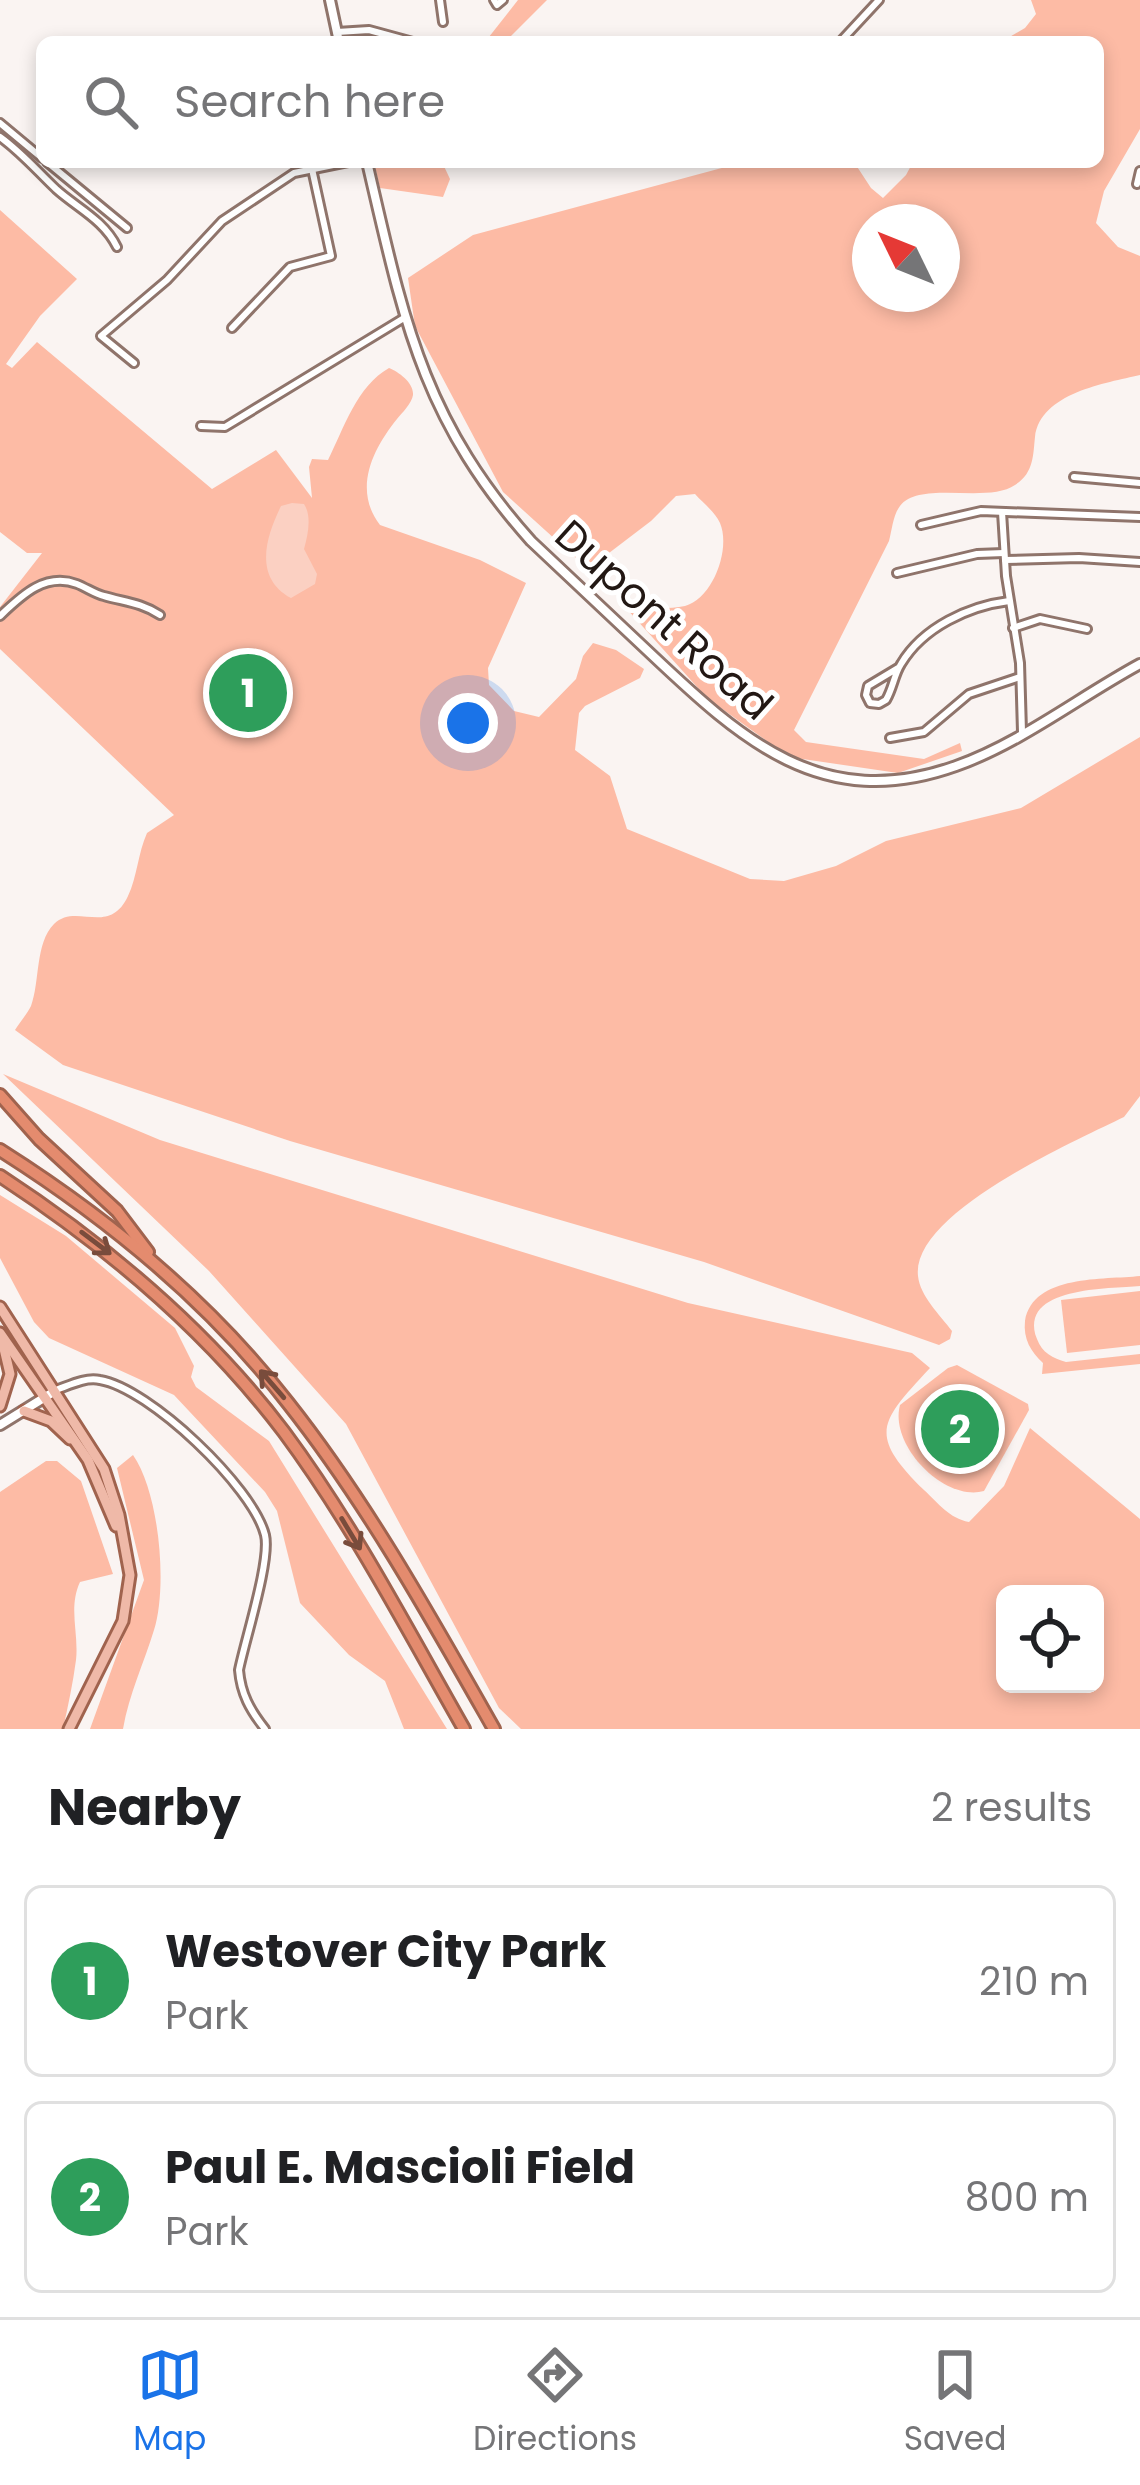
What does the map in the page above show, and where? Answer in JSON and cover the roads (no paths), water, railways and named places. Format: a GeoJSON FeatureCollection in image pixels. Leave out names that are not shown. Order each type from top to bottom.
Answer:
{"type":"FeatureCollection","features":[{"type":"Feature","properties":{"kind":"highway"},"geometry":{"type":"LineString","coordinates":[[0,1095],[39,1139],[117,1210],[157,1264]]}},
{"type":"Feature","properties":{"kind":"highway"},"geometry":{"type":"LineString","coordinates":[[0,1150],[93,1212],[157,1264],[241,1347],[319,1444],[494,1729]]}},
{"type":"Feature","properties":{"kind":"highway"},"geometry":{"type":"LineString","coordinates":[[0,1176],[112,1256],[180,1316],[245,1385],[345,1523],[464,1729]]}},
{"type":"Feature","properties":{"kind":"main road"},"geometry":{"type":"LineString","coordinates":[[0,1307],[88,1460],[122,1542]]}},
{"type":"Feature","properties":{"kind":"main road"},"geometry":{"type":"LineString","coordinates":[[0,1334],[104,1469],[119,1515],[130,1575],[128,1609],[69,1729]]}},
{"type":"Feature","properties":{"kind":"main road"},"geometry":{"type":"LineString","coordinates":[[0,1334],[10,1374],[0,1406]]}},
{"type":"Feature","properties":{"kind":"main road"},"geometry":{"type":"LineString","coordinates":[[24,1411],[57,1426],[88,1460]]}},
{"type":"Feature","properties":{"kind":"street"},"geometry":{"type":"LineString","coordinates":[[330,0],[338,36]]}},
{"type":"Feature","properties":{"kind":"street"},"geometry":{"type":"LineString","coordinates":[[440,0],[443,22]]}},
{"type":"Feature","properties":{"kind":"street"},"geometry":{"type":"LineString","coordinates":[[846,36],[879,0]]}},
{"type":"Feature","properties":{"kind":"street"},"geometry":{"type":"LineString","coordinates":[[342,36],[369,30],[391,36]]}},
{"type":"Feature","properties":{"kind":"street"},"geometry":{"type":"LineString","coordinates":[[0,123],[36,153]]}},
{"type":"Feature","properties":{"kind":"street"},"geometry":{"type":"LineString","coordinates":[[0,137],[101,224],[117,247]]}},
{"type":"Feature","properties":{"kind":"street"},"geometry":{"type":"LineString","coordinates":[[55,168],[127,228]]}},
{"type":"Feature","properties":{"kind":"street"},"geometry":{"type":"LineString","coordinates":[[134,363],[101,336],[166,280],[222,221],[286,177],[321,168]]}},
{"type":"Feature","properties":{"kind":"street","name":"Dupont Road"},"geometry":{"type":"LineString","coordinates":[[368,168],[405,323],[439,410],[505,512],[742,737],[817,772],[879,779],[916,776],[956,766],[1140,664]]}},
{"type":"Feature","properties":{"kind":"street"},"geometry":{"type":"LineString","coordinates":[[232,328],[290,267],[331,256],[312,170]]}},
{"type":"Feature","properties":{"kind":"street"},"geometry":{"type":"LineString","coordinates":[[1137,184],[1140,171]]}},
{"type":"Feature","properties":{"kind":"street"},"geometry":{"type":"LineString","coordinates":[[201,426],[225,427],[383,331],[405,323]]}},
{"type":"Feature","properties":{"kind":"street"},"geometry":{"type":"LineString","coordinates":[[1073,478],[1140,483]]}},
{"type":"Feature","properties":{"kind":"street"},"geometry":{"type":"LineString","coordinates":[[921,524],[962,512],[1140,517]]}},
{"type":"Feature","properties":{"kind":"street"},"geometry":{"type":"LineString","coordinates":[[1001,512],[1021,677],[1022,732]]}},
{"type":"Feature","properties":{"kind":"street"},"geometry":{"type":"LineString","coordinates":[[897,573],[976,554],[1140,562]]}},
{"type":"Feature","properties":{"kind":"street"},"geometry":{"type":"LineString","coordinates":[[0,616],[24,594],[52,581],[146,605],[160,615]]}},
{"type":"Feature","properties":{"kind":"street"},"geometry":{"type":"LineString","coordinates":[[898,668],[868,686],[870,703],[886,700],[898,668],[917,643],[942,624],[986,605],[1009,601]]}},
{"type":"Feature","properties":{"kind":"street"},"geometry":{"type":"LineString","coordinates":[[1013,628],[1040,619],[1087,629]]}},
{"type":"Feature","properties":{"kind":"street"},"geometry":{"type":"LineString","coordinates":[[890,738],[924,733],[969,694],[1021,677]]}},
{"type":"Feature","properties":{"kind":"street"},"geometry":{"type":"LineString","coordinates":[[0,1425],[50,1394],[98,1379],[136,1397],[205,1449],[260,1523],[265,1558],[239,1670],[250,1709],[265,1729]]}},
{"type":"Feature","properties":{"kind":"place","name":"Westover City Park"},"geometry":{"type":"Point","coordinates":[248,693]}},
{"type":"Feature","properties":{"kind":"place","name":"Paul E. Mascioli Field"},"geometry":{"type":"Point","coordinates":[960,1429]}}]}
